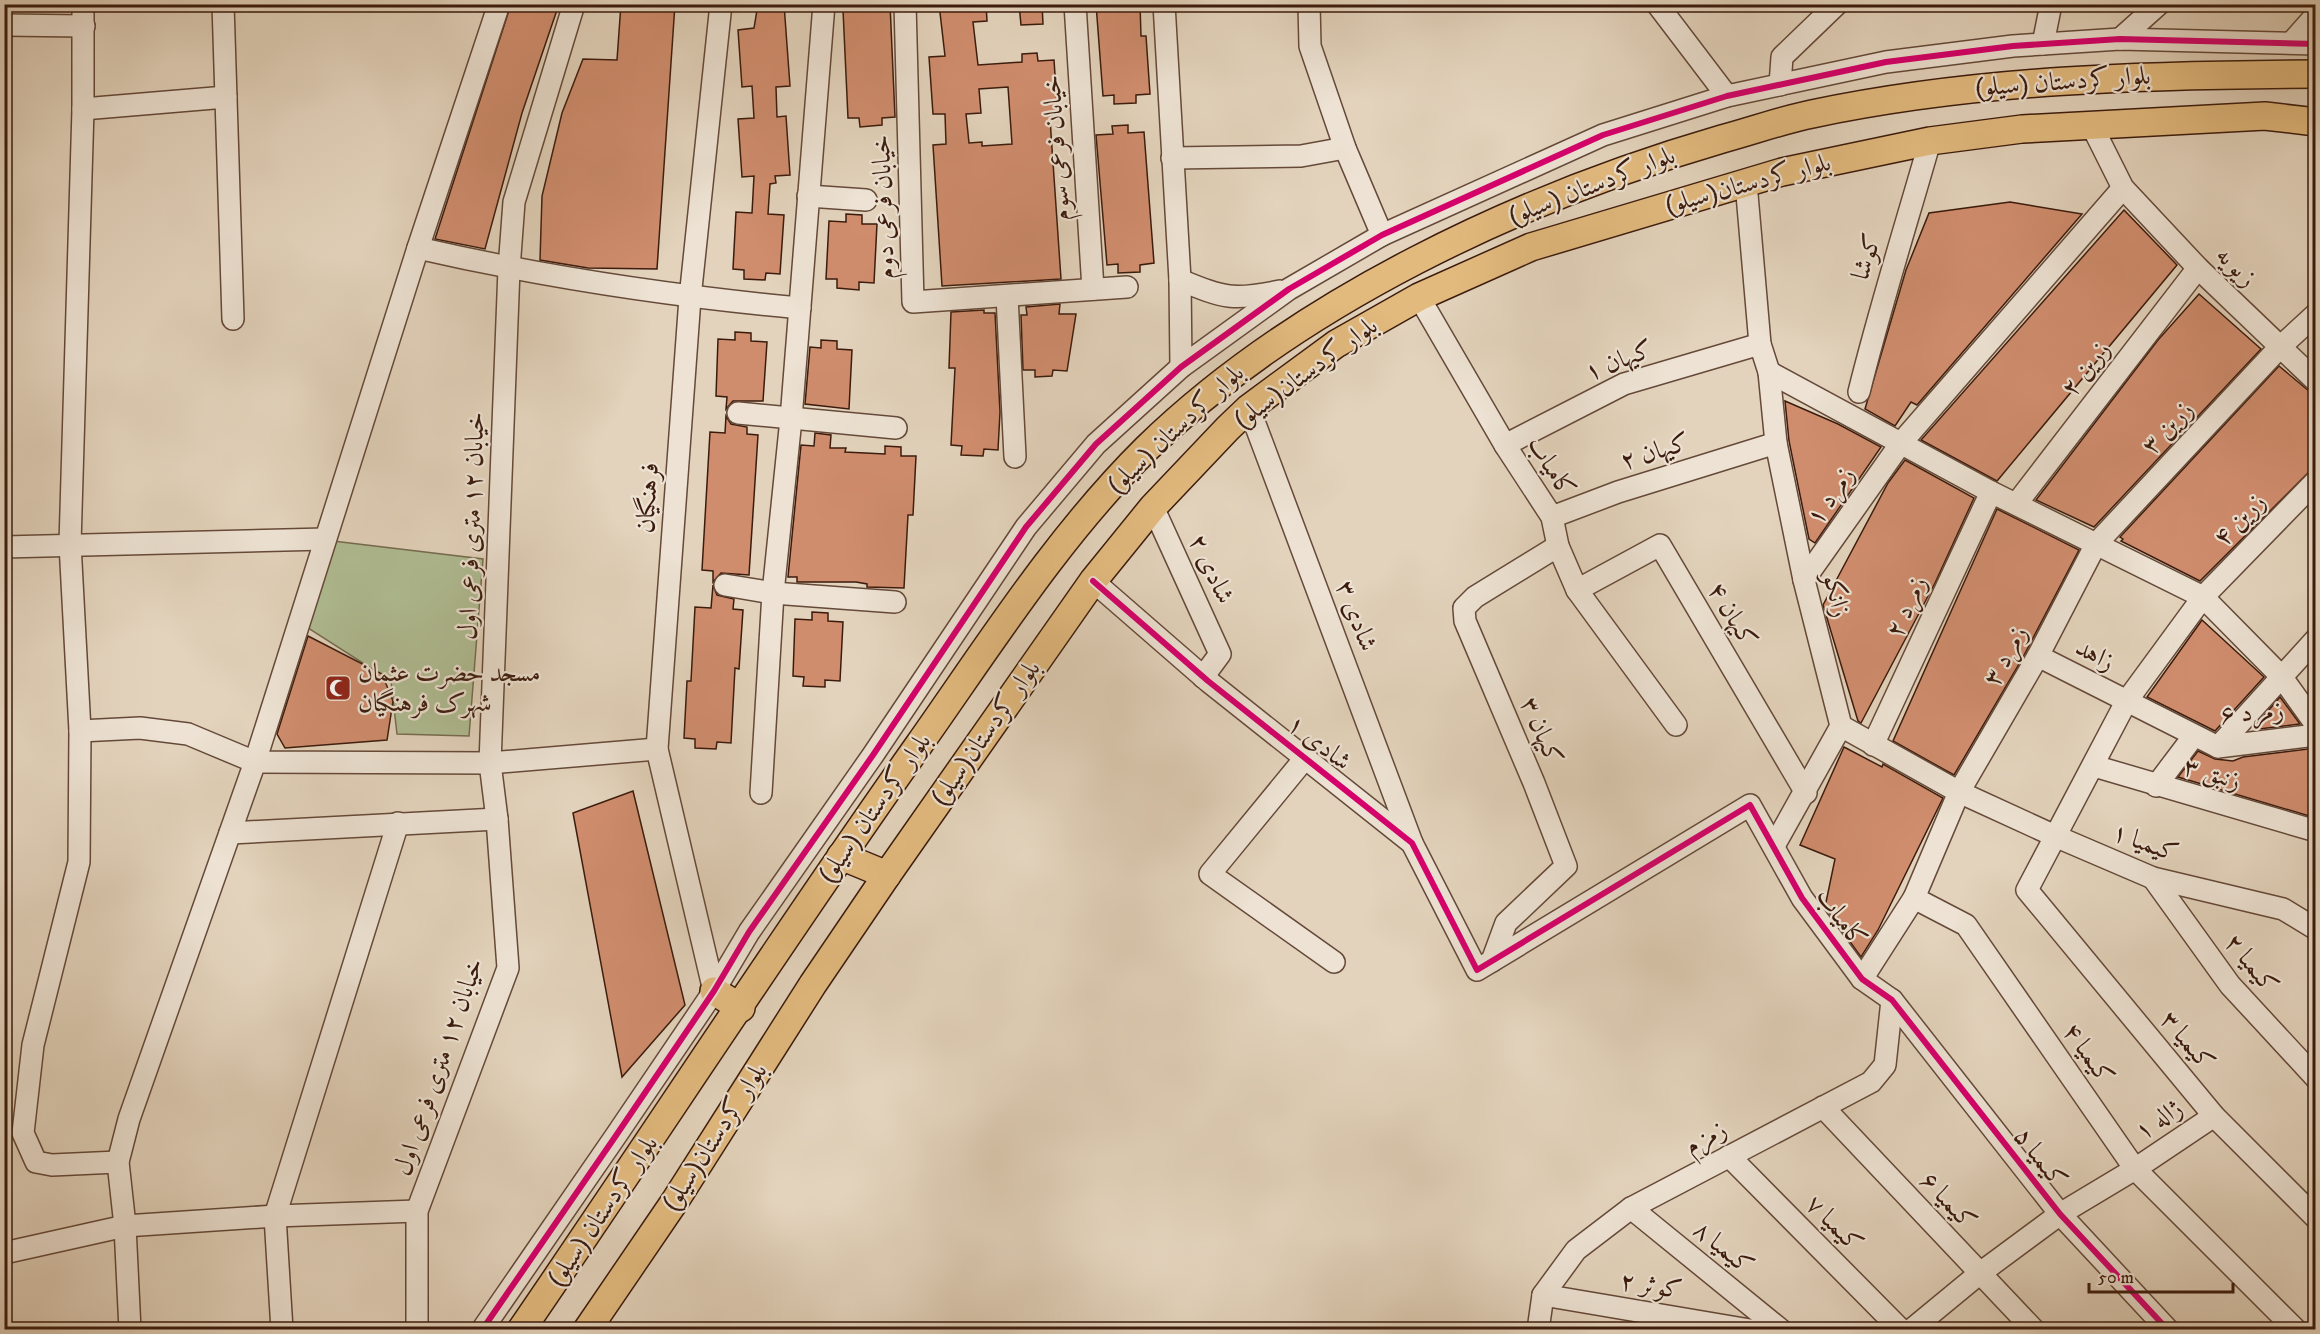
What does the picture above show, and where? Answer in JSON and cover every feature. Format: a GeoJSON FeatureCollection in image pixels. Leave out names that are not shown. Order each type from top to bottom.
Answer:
{"type":"FeatureCollection","features":[{"type":"Feature","properties":{"kind":"main road","name":"بلوار کردستان (سیلو)"},"geometry":{"type":"LineString","coordinates":[[521,1329],[741,1008],[841,856],[1066,538],[1145,450],[1224,379],[1304,324],[1403,268],[1534,206],[1657,158],[1810,114],[1993,85],[2166,75],[2316,74]]}},
{"type":"Feature","properties":{"kind":"main road","name":"بلوار کردستان(سیلو)"},"geometry":{"type":"LineString","coordinates":[[586,1329],[675,1201],[813,984],[1093,581],[1153,507],[1249,408],[1336,344],[1419,297],[1532,247],[1667,204],[1782,172],[1930,141],[2022,129],[2265,116],[2316,122]]}},
{"type":"Feature","properties":{"kind":"main road"},"geometry":{"type":"LineString","coordinates":[[841,856],[887,875]]}},
{"type":"Feature","properties":{"kind":"main road"},"geometry":{"type":"LineString","coordinates":[[714,991],[741,1008]]}},
{"type":"Feature","properties":{"kind":"street"},"geometry":{"type":"LineString","coordinates":[[83,4],[83,109],[70,544],[80,731],[79,862],[33,1045],[23,1133],[36,1162],[52,1165],[118,1162]]}},
{"type":"Feature","properties":{"kind":"street"},"geometry":{"type":"LineString","coordinates":[[223,4],[233,319]]}},
{"type":"Feature","properties":{"kind":"street"},"geometry":{"type":"LineString","coordinates":[[130,1329],[125,1226],[118,1162],[133,1108],[255,762],[418,248],[499,4]]}},
{"type":"Feature","properties":{"kind":"street","name":"خیابان ۱۲ متری فرعی اول"},"geometry":{"type":"LineString","coordinates":[[417,1329],[417,1211],[508,968],[497,819],[490,763],[509,269],[514,201],[574,4]]}},
{"type":"Feature","properties":{"kind":"street","name":"فرهنگیان"},"geometry":{"type":"LineString","coordinates":[[714,991],[657,749],[690,298],[721,4]]}},
{"type":"Feature","properties":{"kind":"street"},"geometry":{"type":"LineString","coordinates":[[761,793],[773,593],[791,419],[824,4]]}},
{"type":"Feature","properties":{"kind":"street","name":"خیابان فرعی دوم"},"geometry":{"type":"LineString","coordinates":[[905,4],[914,302],[1127,287]]}},
{"type":"Feature","properties":{"kind":"street","name":"خیابان فرعی سوم"},"geometry":{"type":"LineString","coordinates":[[1075,4],[1093,289]]}},
{"type":"Feature","properties":{"kind":"street"},"geometry":{"type":"LineString","coordinates":[[1164,4],[1180,280],[1181,367]]}},
{"type":"Feature","properties":{"kind":"street"},"geometry":{"type":"LineString","coordinates":[[1309,4],[1310,46],[1345,148],[1382,235]]}},
{"type":"Feature","properties":{"kind":"street"},"geometry":{"type":"LineString","coordinates":[[1658,4],[1727,96]]}},
{"type":"Feature","properties":{"kind":"street"},"geometry":{"type":"LineString","coordinates":[[1780,85],[1782,57],[1837,4]]}},
{"type":"Feature","properties":{"kind":"street"},"geometry":{"type":"LineString","coordinates":[[2043,44],[2051,4]]}},
{"type":"Feature","properties":{"kind":"street"},"geometry":{"type":"LineString","coordinates":[[2120,39],[2158,4]]}},
{"type":"Feature","properties":{"kind":"street"},"geometry":{"type":"LineString","coordinates":[[2292,42],[2316,15]]}},
{"type":"Feature","properties":{"kind":"street"},"geometry":{"type":"LineString","coordinates":[[4,25],[84,26]]}},
{"type":"Feature","properties":{"kind":"street"},"geometry":{"type":"LineString","coordinates":[[482,1329],[714,991],[749,932],[873,755],[1026,527],[1096,444],[1181,367],[1289,289],[1382,235],[1603,135],[1727,96],[1886,62],[2043,44],[2120,39],[2316,44]]}},
{"type":"Feature","properties":{"kind":"street"},"geometry":{"type":"LineString","coordinates":[[83,109],[226,97]]}},
{"type":"Feature","properties":{"kind":"street","name":"زیویه"},"geometry":{"type":"LineString","coordinates":[[2091,124],[2123,188],[2198,268],[2316,381]]}},
{"type":"Feature","properties":{"kind":"street","name":"کوشا"},"geometry":{"type":"LineString","coordinates":[[1859,392],[1881,302],[1930,141]]}},
{"type":"Feature","properties":{"kind":"street"},"geometry":{"type":"LineString","coordinates":[[1172,158],[1301,156],[1345,148]]}},
{"type":"Feature","properties":{"kind":"street","name":"زانکو"},"geometry":{"type":"LineString","coordinates":[[1746,183],[1760,344],[1769,372],[1776,442],[1804,580],[1841,726]]}},
{"type":"Feature","properties":{"kind":"street","name":"زمرد ۱"},"geometry":{"type":"LineString","coordinates":[[1804,580],[1902,443],[2123,188]]}},
{"type":"Feature","properties":{"kind":"street"},"geometry":{"type":"LineString","coordinates":[[808,196],[866,200]]}},
{"type":"Feature","properties":{"kind":"street"},"geometry":{"type":"LineString","coordinates":[[418,248],[509,269],[690,298],[800,308]]}},
{"type":"Feature","properties":{"kind":"street","name":"زرین ۲"},"geometry":{"type":"LineString","coordinates":[[2017,503],[2198,268]]}},
{"type":"Feature","properties":{"kind":"street"},"geometry":{"type":"LineString","coordinates":[[1180,280],[1222,297],[1253,297],[1289,289]]}},
{"type":"Feature","properties":{"kind":"street"},"geometry":{"type":"LineString","coordinates":[[1007,296],[1015,457]]}},
{"type":"Feature","properties":{"kind":"street","name":"کامیاب"},"geometry":{"type":"LineString","coordinates":[[1419,297],[1505,445],[1552,517],[1558,546],[1577,590],[1677,725]]}},
{"type":"Feature","properties":{"kind":"street","name":"زرین ۳"},"geometry":{"type":"LineString","coordinates":[[2096,544],[2279,348],[2316,314]]}},
{"type":"Feature","properties":{"kind":"street","name":"کیهان ۱"},"geometry":{"type":"LineString","coordinates":[[1505,445],[1624,384],[1760,344]]}},
{"type":"Feature","properties":{"kind":"street"},"geometry":{"type":"LineString","coordinates":[[1769,372],[1990,492],[2017,503],[2203,597],[2281,676],[2316,725]]}},
{"type":"Feature","properties":{"kind":"street","name":"شادی ۳"},"geometry":{"type":"LineString","coordinates":[[1249,408],[1412,843]]}},
{"type":"Feature","properties":{"kind":"street"},"geometry":{"type":"LineString","coordinates":[[738,413],[896,428]]}},
{"type":"Feature","properties":{"kind":"street","name":"کیهان ۲"},"geometry":{"type":"LineString","coordinates":[[1552,517],[1618,492],[1776,442]]}},
{"type":"Feature","properties":{"kind":"street","name":"زرین ۴"},"geometry":{"type":"LineString","coordinates":[[2027,890],[2126,702],[2203,597],[2316,481]]}},
{"type":"Feature","properties":{"kind":"street","name":"زمرد ۲"},"geometry":{"type":"LineString","coordinates":[[1873,745],[1990,492]]}},
{"type":"Feature","properties":{"kind":"street","name":"شادی ۲"},"geometry":{"type":"LineString","coordinates":[[1153,507],[1220,654],[1203,677]]}},
{"type":"Feature","properties":{"kind":"street"},"geometry":{"type":"LineString","coordinates":[[4,547],[325,539]]}},
{"type":"Feature","properties":{"kind":"street","name":"زمرد ۳"},"geometry":{"type":"LineString","coordinates":[[1959,792],[2038,656],[2096,544]]}},
{"type":"Feature","properties":{"kind":"street","name":"کیهان ۴"},"geometry":{"type":"LineString","coordinates":[[1577,590],[1660,545],[1806,793]]}},
{"type":"Feature","properties":{"kind":"street","name":"کیهان ۳"},"geometry":{"type":"LineString","coordinates":[[1484,965],[1506,923],[1566,866],[1534,783],[1465,621],[1464,608],[1475,597],[1558,546]]}},
{"type":"Feature","properties":{"kind":"street","name":"شادی ۱"},"geometry":{"type":"LineString","coordinates":[[1093,581],[1203,677],[1412,843],[1484,965]]}},
{"type":"Feature","properties":{"kind":"street"},"geometry":{"type":"LineString","coordinates":[[725,585],[773,593],[895,602]]}},
{"type":"Feature","properties":{"kind":"street"},"geometry":{"type":"LineString","coordinates":[[2218,747],[2316,639]]}},
{"type":"Feature","properties":{"kind":"street","name":"زاهد"},"geometry":{"type":"LineString","coordinates":[[2038,656],[2193,737]]}},
{"type":"Feature","properties":{"kind":"street"},"geometry":{"type":"LineString","coordinates":[[1774,846],[1806,793],[1841,726],[1959,792],[1914,898],[1862,979]]}},
{"type":"Feature","properties":{"kind":"street"},"geometry":{"type":"LineString","coordinates":[[80,731],[140,728],[188,734],[255,762],[490,763],[657,749]]}},
{"type":"Feature","properties":{"kind":"street","name":"زمرد ۶"},"geometry":{"type":"LineString","coordinates":[[2193,737],[2218,747],[2316,735]]}},
{"type":"Feature","properties":{"kind":"street"},"geometry":{"type":"LineString","coordinates":[[2156,786],[2193,737]]}},
{"type":"Feature","properties":{"kind":"street"},"geometry":{"type":"LineString","coordinates":[[1306,757],[1210,874],[1334,962]]}},
{"type":"Feature","properties":{"kind":"street","name":"زنبق ۳"},"geometry":{"type":"LineString","coordinates":[[2094,766],[2316,831]]}},
{"type":"Feature","properties":{"kind":"street","name":"کیمیا ۱"},"geometry":{"type":"LineString","coordinates":[[1959,792],[2154,878],[2283,909],[2316,929]]}},
{"type":"Feature","properties":{"kind":"street","name":"کامیاب"},"geometry":{"type":"LineString","coordinates":[[1484,965],[1750,805],[1802,898],[1862,979],[1892,1000]]}},
{"type":"Feature","properties":{"kind":"street"},"geometry":{"type":"LineString","coordinates":[[230,833],[497,819]]}},
{"type":"Feature","properties":{"kind":"street"},"geometry":{"type":"LineString","coordinates":[[282,1329],[275,1216],[398,823]]}},
{"type":"Feature","properties":{"kind":"street","name":"کیمیا ۲"},"geometry":{"type":"LineString","coordinates":[[2154,878],[2229,985],[2316,1078]]}},
{"type":"Feature","properties":{"kind":"street","name":"کیمیا ۳"},"geometry":{"type":"LineString","coordinates":[[2027,890],[2214,1116],[2316,1218]]}},
{"type":"Feature","properties":{"kind":"street","name":"کیمیا ۴"},"geometry":{"type":"LineString","coordinates":[[1914,898],[1966,925],[2135,1169],[2296,1329]]}},
{"type":"Feature","properties":{"kind":"street","name":"زمزم"},"geometry":{"type":"LineString","coordinates":[[1538,1329],[1543,1295],[1576,1250],[1631,1208],[1871,1082],[1885,1065],[1892,1000]]}},
{"type":"Feature","properties":{"kind":"street","name":"کیمیا ۵"},"geometry":{"type":"LineString","coordinates":[[1892,1000],[2060,1214],[2168,1329]]}},
{"type":"Feature","properties":{"kind":"street","name":"کیمیا ۶"},"geometry":{"type":"LineString","coordinates":[[1823,1107],[1979,1274],[2034,1329]]}},
{"type":"Feature","properties":{"kind":"street","name":"ژاله ۱"},"geometry":{"type":"LineString","coordinates":[[1911,1329],[1979,1274],[2060,1214],[2135,1169],[2214,1116]]}},
{"type":"Feature","properties":{"kind":"street","name":"کیمیا ۷"},"geometry":{"type":"LineString","coordinates":[[1729,1156],[1901,1329]]}},
{"type":"Feature","properties":{"kind":"street","name":"کیمیا ۸"},"geometry":{"type":"LineString","coordinates":[[1631,1208],[1781,1329]]}},
{"type":"Feature","properties":{"kind":"street"},"geometry":{"type":"LineString","coordinates":[[4,1253],[125,1226],[275,1216],[417,1211]]}},
{"type":"Feature","properties":{"kind":"street","name":"کوثر ۲"},"geometry":{"type":"LineString","coordinates":[[1543,1295],[1750,1329]]}},
{"type":"Feature","properties":{"kind":"green space"},"geometry":{"type":"Polygon","coordinates":[[[333,541],[483,559],[469,736],[397,734],[391,681],[308,628],[333,541]]]}},
{"type":"Feature","properties":{"kind":"building"},"geometry":{"type":"Polygon","coordinates":[[[511,4],[559,4],[522,113],[485,249],[435,239],[511,4]]]}},
{"type":"Feature","properties":{"kind":"building"},"geometry":{"type":"Polygon","coordinates":[[[621,4],[675,4],[657,269],[588,268],[540,260],[542,196],[562,113],[583,59],[617,60],[621,4]]]}},
{"type":"Feature","properties":{"kind":"building"},"geometry":{"type":"Polygon","coordinates":[[[758,4],[784,4],[790,86],[776,87],[777,117],[786,116],[790,175],[775,176],[776,183],[770,184],[768,214],[784,215],[780,274],[766,273],[765,280],[744,279],[744,270],[733,269],[736,212],[752,213],[754,176],[742,177],[738,119],[754,118],[752,86],[742,87],[738,30],[754,28],[758,4]]]}},
{"type":"Feature","properties":{"kind":"building"},"geometry":{"type":"Polygon","coordinates":[[[855,4],[890,4],[895,117],[882,118],[882,125],[860,127],[859,118],[848,118],[843,10],[855,10],[855,4]]]}},
{"type":"Feature","properties":{"kind":"building"},"geometry":{"type":"Polygon","coordinates":[[[939,4],[986,4],[987,21],[973,22],[978,65],[1022,62],[1022,54],[1037,53],[1038,61],[1054,60],[1058,119],[1050,119],[1061,279],[942,286],[933,145],[946,144],[945,114],[933,114],[929,57],[945,56],[939,4]],[[1008,87],[979,89],[981,113],[966,114],[969,143],[982,142],[982,146],[1012,144],[1008,87]]]}},
{"type":"Feature","properties":{"kind":"building"},"geometry":{"type":"Polygon","coordinates":[[[1019,4],[1042,4],[1043,24],[1021,25],[1019,4]]]}},
{"type":"Feature","properties":{"kind":"building"},"geometry":{"type":"Polygon","coordinates":[[[1096,4],[1140,4],[1141,36],[1146,36],[1150,94],[1136,95],[1136,103],[1114,104],[1114,95],[1103,96],[1096,4]]]}},
{"type":"Feature","properties":{"kind":"building"},"geometry":{"type":"Polygon","coordinates":[[[1128,125],[1128,133],[1144,132],[1154,263],[1140,265],[1140,272],[1118,273],[1118,264],[1107,265],[1096,135],[1113,134],[1112,126],[1128,125]]]}},
{"type":"Feature","properties":{"kind":"building"},"geometry":{"type":"Polygon","coordinates":[[[2010,202],[2082,214],[1917,405],[1911,402],[1895,426],[1865,409],[1906,270],[1929,213],[2010,202]]]}},
{"type":"Feature","properties":{"kind":"building"},"geometry":{"type":"Polygon","coordinates":[[[2124,210],[2177,265],[1997,481],[1921,440],[2124,210]]]}},
{"type":"Feature","properties":{"kind":"building"},"geometry":{"type":"Polygon","coordinates":[[[846,214],[862,215],[862,224],[877,224],[874,283],[859,282],[859,290],[837,288],[837,279],[826,279],[829,221],[846,222],[846,214]]]}},
{"type":"Feature","properties":{"kind":"building"},"geometry":{"type":"Polygon","coordinates":[[[2199,294],[2261,349],[2094,527],[2036,500],[2158,340],[2199,294]]]}},
{"type":"Feature","properties":{"kind":"building"},"geometry":{"type":"Polygon","coordinates":[[[1060,304],[1059,314],[1076,314],[1067,371],[1053,370],[1052,376],[1035,377],[1035,370],[1023,370],[1021,315],[1027,315],[1026,307],[1060,304]]]}},
{"type":"Feature","properties":{"kind":"building"},"geometry":{"type":"Polygon","coordinates":[[[984,310],[984,313],[995,313],[1000,412],[998,450],[984,449],[983,456],[961,455],[962,446],[951,445],[955,368],[949,368],[951,312],[984,310]]]}},
{"type":"Feature","properties":{"kind":"building"},"geometry":{"type":"Polygon","coordinates":[[[735,332],[751,333],[751,341],[767,342],[763,401],[733,401],[726,409],[727,397],[716,396],[718,339],[735,340],[735,332]]]}},
{"type":"Feature","properties":{"kind":"building"},"geometry":{"type":"Polygon","coordinates":[[[821,340],[837,341],[837,349],[852,350],[849,409],[805,404],[810,347],[821,348],[821,340]]]}},
{"type":"Feature","properties":{"kind":"building"},"geometry":{"type":"Polygon","coordinates":[[[2279,366],[2316,397],[2316,465],[2200,581],[2121,541],[2123,539],[2120,537],[2279,366]]]}},
{"type":"Feature","properties":{"kind":"building"},"geometry":{"type":"Polygon","coordinates":[[[1785,401],[1838,424],[1881,447],[1815,543],[1809,539],[1789,441],[1785,401]]]}},
{"type":"Feature","properties":{"kind":"building"},"geometry":{"type":"Polygon","coordinates":[[[726,416],[731,424],[747,427],[747,434],[758,435],[749,575],[721,573],[713,582],[713,571],[702,570],[710,432],[725,433],[726,416]]]}},
{"type":"Feature","properties":{"kind":"building"},"geometry":{"type":"Polygon","coordinates":[[[815,433],[831,435],[830,448],[846,448],[845,452],[885,454],[885,446],[901,447],[901,456],[916,456],[913,515],[908,515],[904,588],[867,587],[867,584],[856,582],[797,582],[797,577],[788,577],[801,445],[814,446],[815,433]]]}},
{"type":"Feature","properties":{"kind":"building"},"geometry":{"type":"Polygon","coordinates":[[[1905,460],[1974,498],[1935,583],[1861,723],[1858,721],[1823,605],[1888,483],[1905,460]]]}},
{"type":"Feature","properties":{"kind":"building"},"geometry":{"type":"Polygon","coordinates":[[[1997,509],[2079,550],[2022,659],[1954,775],[1893,741],[1997,509]]]}},
{"type":"Feature","properties":{"kind":"building"},"geometry":{"type":"Polygon","coordinates":[[[713,585],[717,595],[734,599],[733,609],[743,610],[739,669],[735,668],[731,743],[717,742],[716,749],[695,748],[695,739],[684,738],[687,681],[691,681],[695,607],[711,608],[713,585]]]}},
{"type":"Feature","properties":{"kind":"building"},"geometry":{"type":"Polygon","coordinates":[[[812,612],[828,613],[828,621],[843,622],[840,681],[825,680],[825,687],[803,686],[804,677],[793,676],[795,619],[812,620],[812,612]]]}},
{"type":"Feature","properties":{"kind":"building"},"geometry":{"type":"Polygon","coordinates":[[[2202,620],[2264,677],[2215,731],[2147,697],[2202,620]]]}},
{"type":"Feature","properties":{"kind":"building","name":"مسجد حضرت عثمان شهرک فرهنگیان"},"geometry":{"type":"Polygon","coordinates":[[[308,636],[382,674],[393,701],[387,740],[285,748],[277,734],[308,636]]]}},
{"type":"Feature","properties":{"kind":"building"},"geometry":{"type":"Polygon","coordinates":[[[2280,697],[2300,724],[2259,729],[2256,725],[2280,697]]]}},
{"type":"Feature","properties":{"kind":"building"},"geometry":{"type":"Polygon","coordinates":[[[1844,747],[1882,767],[1883,764],[1943,798],[1878,930],[1861,957],[1825,907],[1835,859],[1800,845],[1844,747]]]}},
{"type":"Feature","properties":{"kind":"building"},"geometry":{"type":"Polygon","coordinates":[[[2316,748],[2316,818],[2178,777],[2198,751],[2215,759],[2233,761],[2243,757],[2316,748]]]}},
{"type":"Feature","properties":{"kind":"building"},"geometry":{"type":"Polygon","coordinates":[[[633,791],[685,1005],[622,1077],[573,813],[633,791]]]}},
{"type":"Feature","properties":{"kind":"cycle path"},"geometry":{"type":"LineString","coordinates":[[482,1330],[714,991],[749,932],[873,755],[1026,527],[1096,444],[1181,367],[1289,289],[1382,235],[1603,135],[1727,96],[1886,62],[2013,46],[2120,39],[2316,44]]}},
{"type":"Feature","properties":{"kind":"cycle path"},"geometry":{"type":"LineString","coordinates":[[1093,581],[1208,681],[1412,843],[1477,970],[1750,805],[1802,898],[1862,979],[1892,1000],[2060,1214],[2168,1330]]}},
{"type":"Feature","properties":{"kind":"place","name":"مسجد حضرت عثمان شهرک فرهنگیان"},"geometry":{"type":"Point","coordinates":[338,688]}}]}
